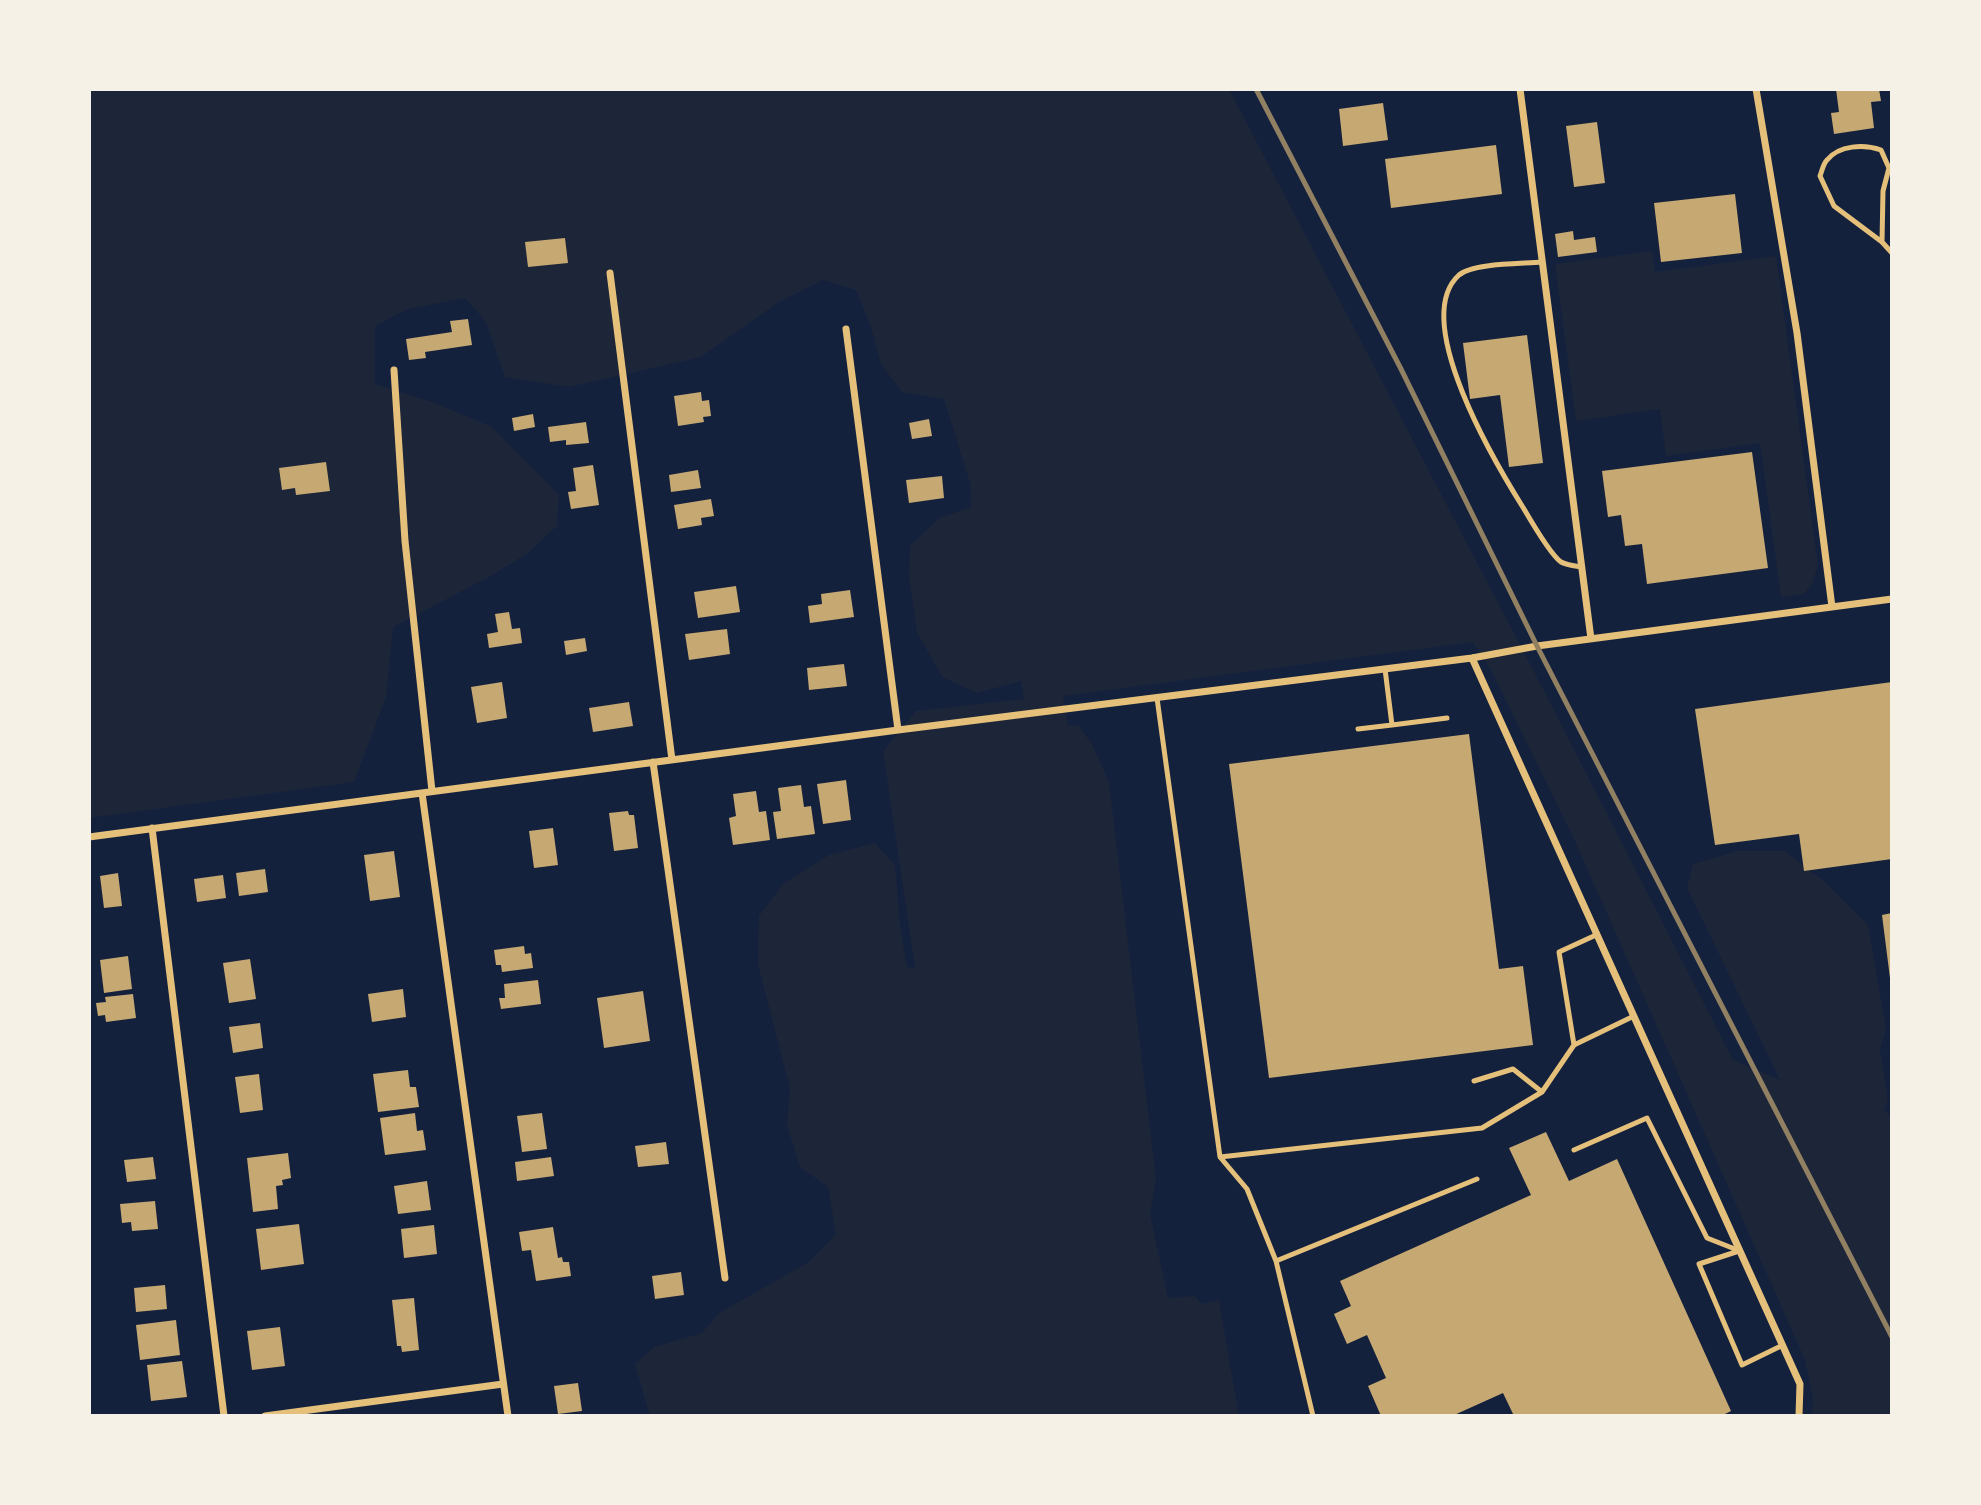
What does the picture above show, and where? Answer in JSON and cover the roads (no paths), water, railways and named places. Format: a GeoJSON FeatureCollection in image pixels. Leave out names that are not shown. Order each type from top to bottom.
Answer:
{"type":"FeatureCollection","features":[{"type":"Feature","properties":{"kind":"street"},"geometry":{"type":"LineString","coordinates":[[1520,89],[1591,639]]}},
{"type":"Feature","properties":{"kind":"street"},"geometry":{"type":"LineString","coordinates":[[1756,89],[1797,333],[1832,607]]}},
{"type":"Feature","properties":{"kind":"street"},"geometry":{"type":"LineString","coordinates":[[610,273],[672,760]]}},
{"type":"Feature","properties":{"kind":"street"},"geometry":{"type":"LineString","coordinates":[[846,328],[898,730]]}},
{"type":"Feature","properties":{"kind":"street"},"geometry":{"type":"LineString","coordinates":[[394,370],[405,541],[432,791]]}},
{"type":"Feature","properties":{"kind":"street"},"geometry":{"type":"LineString","coordinates":[[89,837],[898,730],[1472,658],[1591,639],[1892,599]]}},
{"type":"Feature","properties":{"kind":"street"},"geometry":{"type":"LineString","coordinates":[[1472,658],[1800,1384],[1799,1416]]}},
{"type":"Feature","properties":{"kind":"street"},"geometry":{"type":"LineString","coordinates":[[653,762],[725,1278]]}},
{"type":"Feature","properties":{"kind":"street"},"geometry":{"type":"LineString","coordinates":[[422,793],[508,1416]]}},
{"type":"Feature","properties":{"kind":"street"},"geometry":{"type":"LineString","coordinates":[[152,828],[224,1416]]}},
{"type":"Feature","properties":{"kind":"street"},"geometry":{"type":"LineString","coordinates":[[265,1416],[503,1384]]}},
{"type":"Feature","properties":{"kind":"lane"},"geometry":{"type":"LineString","coordinates":[[1882,242],[1883,191],[1891,169],[1881,150],[1869,145],[1840,149],[1825,161],[1820,176],[1833,206],[1882,242],[1892,253]]}},
{"type":"Feature","properties":{"kind":"lane"},"geometry":{"type":"LineString","coordinates":[[1542,262],[1476,268],[1459,275],[1445,295],[1444,331],[1466,403],[1507,482],[1561,562],[1582,567]]}},
{"type":"Feature","properties":{"kind":"lane"},"geometry":{"type":"LineString","coordinates":[[1385,669],[1392,725]]}},
{"type":"Feature","properties":{"kind":"lane"},"geometry":{"type":"LineString","coordinates":[[1157,698],[1220,1157],[1247,1189],[1276,1261],[1313,1416]]}},
{"type":"Feature","properties":{"kind":"lane"},"geometry":{"type":"LineString","coordinates":[[1358,729],[1447,718]]}},
{"type":"Feature","properties":{"kind":"lane"},"geometry":{"type":"LineString","coordinates":[[1574,1045],[1559,952],[1596,935]]}},
{"type":"Feature","properties":{"kind":"lane"},"geometry":{"type":"LineString","coordinates":[[1220,1157],[1482,1128],[1542,1092],[1574,1045],[1634,1016]]}},
{"type":"Feature","properties":{"kind":"lane"},"geometry":{"type":"LineString","coordinates":[[1474,1081],[1513,1069],[1542,1092]]}},
{"type":"Feature","properties":{"kind":"lane"},"geometry":{"type":"LineString","coordinates":[[1574,1150],[1647,1118],[1707,1238],[1740,1251]]}},
{"type":"Feature","properties":{"kind":"lane"},"geometry":{"type":"LineString","coordinates":[[1276,1261],[1477,1179]]}},
{"type":"Feature","properties":{"kind":"lane"},"geometry":{"type":"LineString","coordinates":[[1740,1251],[1699,1264],[1742,1365],[1783,1345]]}},
{"type":"Feature","properties":{"kind":"railway"},"geometry":{"type":"LineString","coordinates":[[1256,89],[1401,369],[1537,646],[1892,1337]]}}]}
